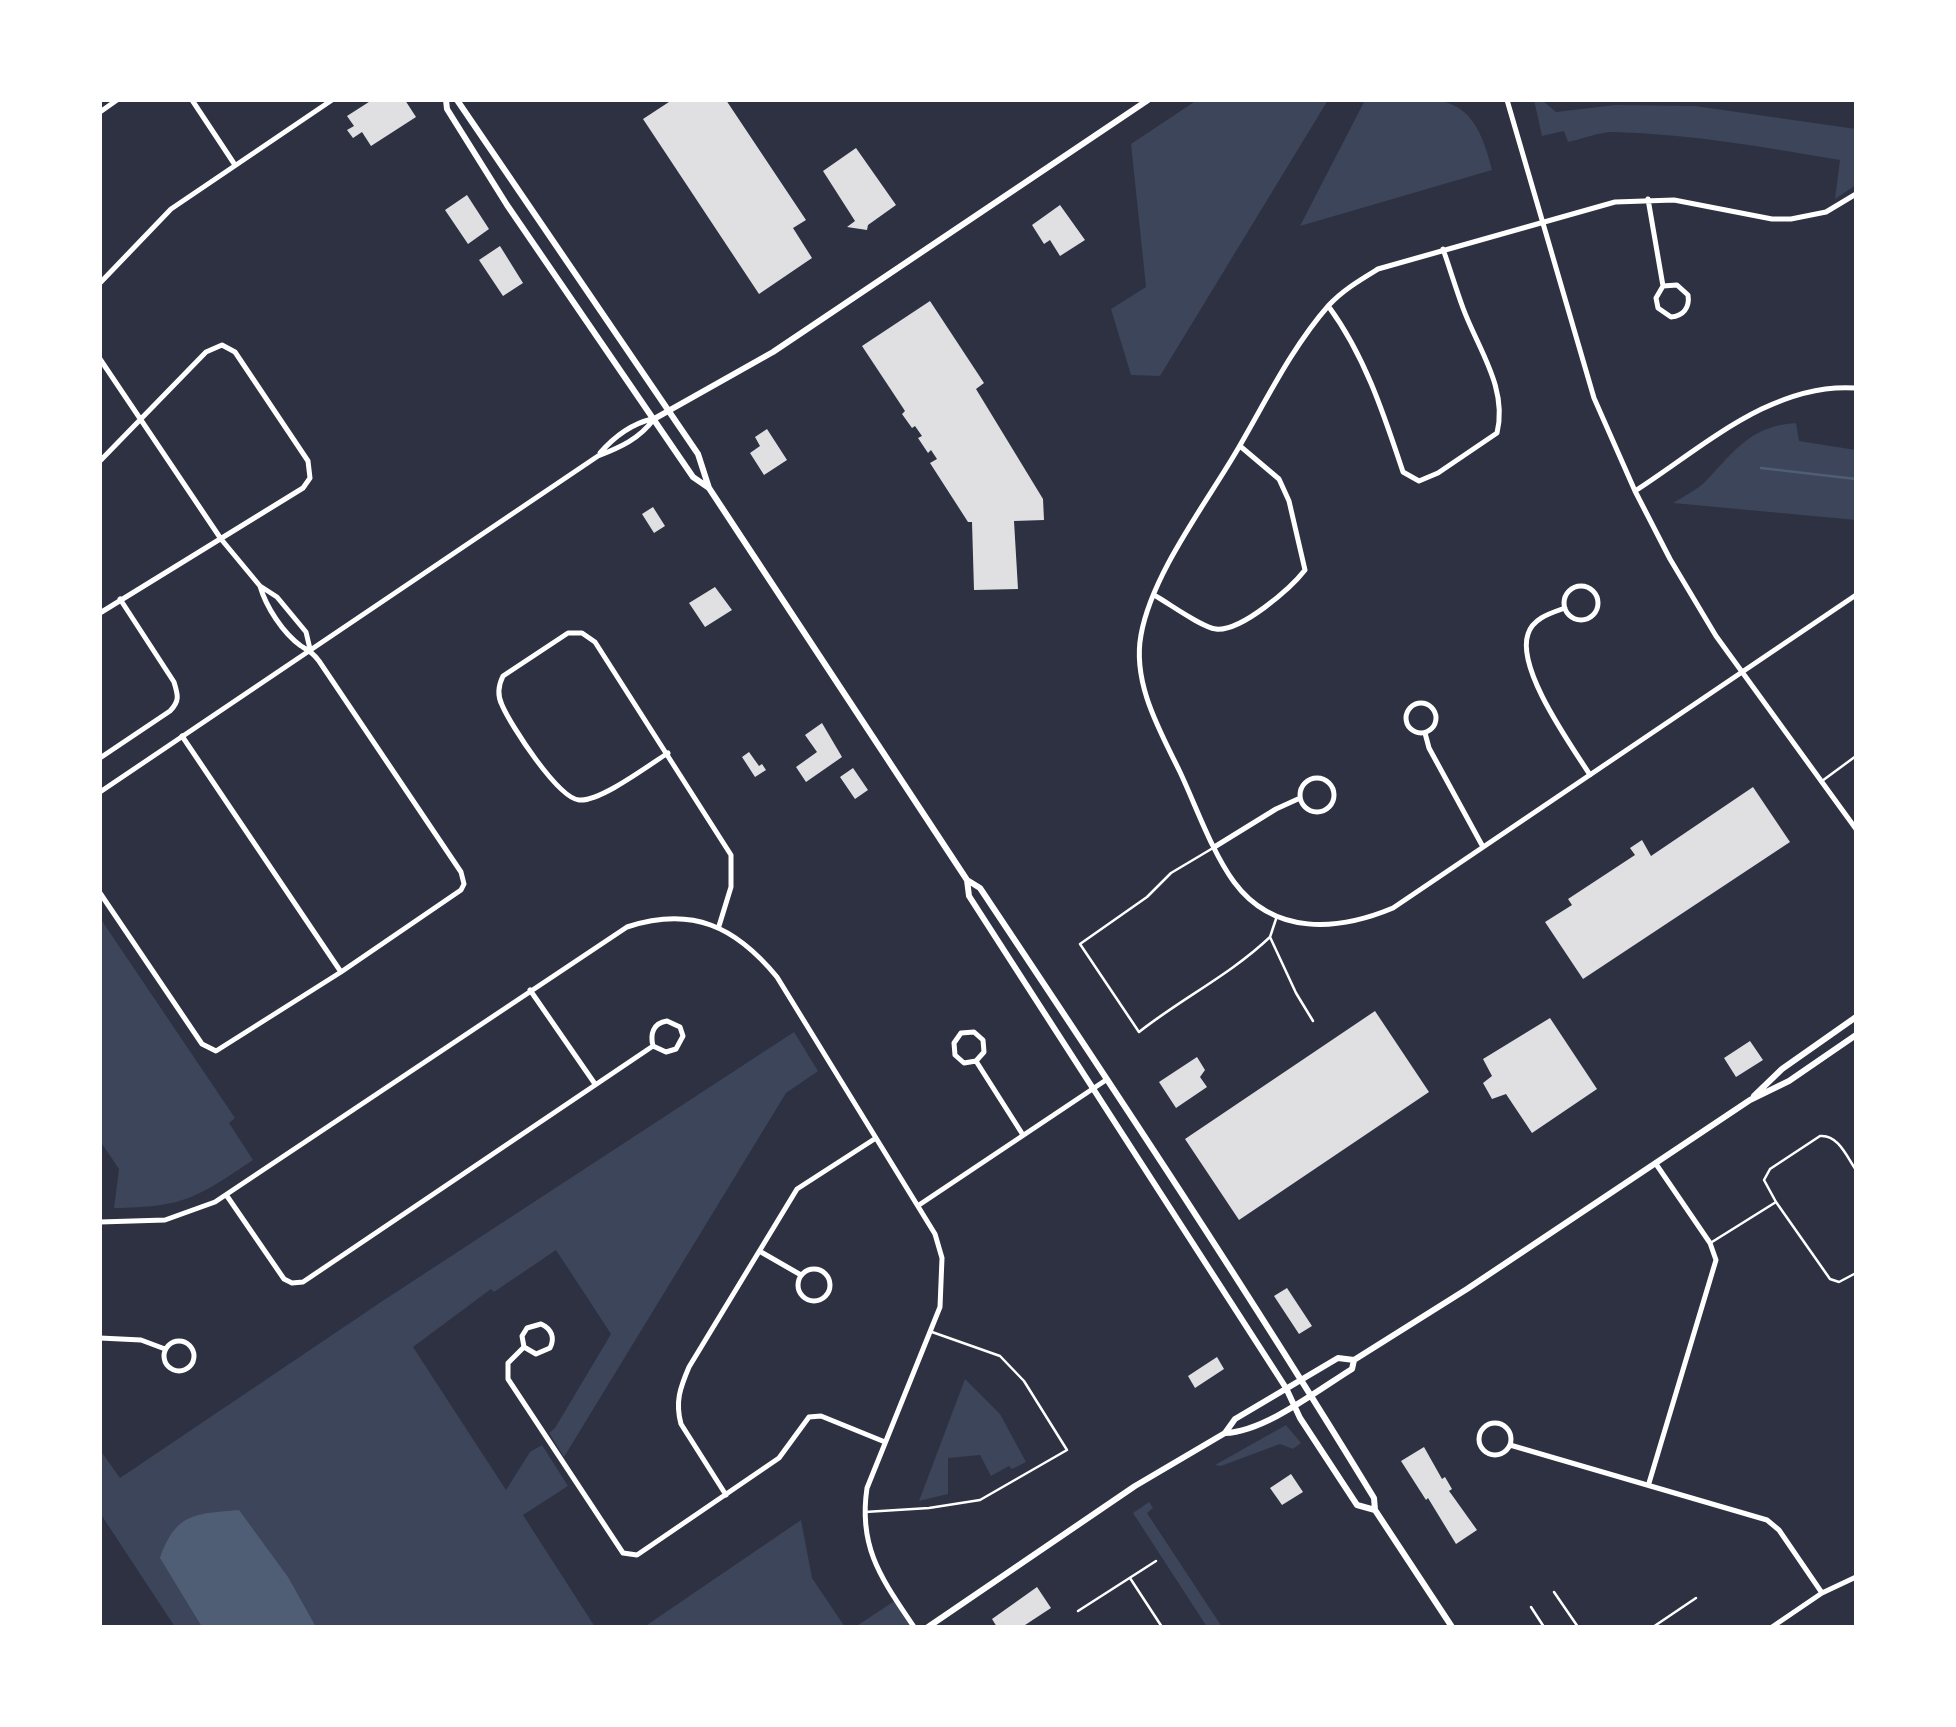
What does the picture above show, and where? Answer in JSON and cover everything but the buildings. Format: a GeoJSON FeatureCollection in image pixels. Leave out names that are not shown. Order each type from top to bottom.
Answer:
{"type":"FeatureCollection","features":[{"type":"Feature","properties":{"kind":"main road"},"geometry":{"type":"LineString","coordinates":[[446,100],[447,108],[508,205],[693,477],[709,488]]}},
{"type":"Feature","properties":{"kind":"main road"},"geometry":{"type":"LineString","coordinates":[[456,100],[668,410],[703,463],[709,488],[967,880],[980,888],[1106,1080],[1310,1394],[1374,1498],[1375,1510],[1452,1627]]}},
{"type":"Feature","properties":{"kind":"main road"},"geometry":{"type":"LineString","coordinates":[[654,419],[773,352],[1148,100]]}},
{"type":"Feature","properties":{"kind":"main road"},"geometry":{"type":"LineString","coordinates":[[967,880],[969,896],[1357,1505],[1375,1510]]}},
{"type":"Feature","properties":{"kind":"main road"},"geometry":{"type":"LineString","coordinates":[[1750,1100],[1782,1070],[1856,1018]]}},
{"type":"Feature","properties":{"kind":"main road"},"geometry":{"type":"LineString","coordinates":[[928,1627],[1136,1486],[1224,1433],[1235,1419],[1338,1358],[1354,1360],[1750,1100],[1789,1081],[1856,1035]]}},
{"type":"Feature","properties":{"kind":"main road"},"geometry":{"type":"LineString","coordinates":[[1224,1433],[1240,1432],[1294,1404],[1352,1369],[1354,1360]]}},
{"type":"Feature","properties":{"kind":"street"},"geometry":{"type":"LineString","coordinates":[[100,112],[118,100]]}},
{"type":"Feature","properties":{"kind":"street"},"geometry":{"type":"LineString","coordinates":[[192,100],[235,165]]}},
{"type":"Feature","properties":{"kind":"street"},"geometry":{"type":"LineString","coordinates":[[100,283],[170,209],[332,100]]}},
{"type":"Feature","properties":{"kind":"street"},"geometry":{"type":"LineString","coordinates":[[1507,100],[1594,398],[1636,492],[1688,592],[1741,674],[1856,828]]}},
{"type":"Feature","properties":{"kind":"street"},"geometry":{"type":"LineString","coordinates":[[1856,194],[1826,212],[1791,219],[1772,219],[1674,200],[1615,202],[1378,269],[1349,286],[1328,306],[1273,386],[1185,536],[1154,596],[1140,637],[1142,681],[1155,722],[1235,883],[1259,905],[1278,915],[1308,926],[1335,926],[1366,920],[1393,908],[1856,595]]}},
{"type":"Feature","properties":{"kind":"street"},"geometry":{"type":"LineString","coordinates":[[1648,200],[1664,286],[1656,298],[1658,308],[1666,316],[1681,314],[1688,306],[1686,291],[1677,284],[1664,286]]}},
{"type":"Feature","properties":{"kind":"street"},"geometry":{"type":"LineString","coordinates":[[1328,306],[1342,324],[1377,395],[1403,472],[1420,481],[1438,473],[1497,433],[1502,413],[1489,364],[1464,312],[1443,249]]}},
{"type":"Feature","properties":{"kind":"street"},"geometry":{"type":"LineString","coordinates":[[100,461],[206,352],[222,345],[234,352],[308,460],[310,478],[303,488],[100,613]]}},
{"type":"Feature","properties":{"kind":"street"},"geometry":{"type":"LineString","coordinates":[[100,358],[220,539],[306,632],[310,650],[462,872],[464,884],[456,894],[340,972],[223,1049],[212,1051],[202,1044],[100,893]]}},
{"type":"Feature","properties":{"kind":"street"},"geometry":{"type":"LineString","coordinates":[[1636,492],[1780,399],[1820,389],[1856,388]]}},
{"type":"Feature","properties":{"kind":"street"},"geometry":{"type":"LineString","coordinates":[[598,456],[611,441],[638,422],[654,419]]}},
{"type":"Feature","properties":{"kind":"street"},"geometry":{"type":"LineString","coordinates":[[100,792],[598,456],[644,432],[654,419]]}},
{"type":"Feature","properties":{"kind":"street"},"geometry":{"type":"LineString","coordinates":[[1154,596],[1215,629],[1235,627],[1293,586],[1305,570],[1303,548],[1279,480],[1240,446]]}},
{"type":"Feature","properties":{"kind":"street"},"geometry":{"type":"LineString","coordinates":[[260,586],[265,604],[296,641],[310,650]]}},
{"type":"Feature","properties":{"kind":"street"},"geometry":{"type":"LineString","coordinates":[[1579,586],[1590,588],[1598,598],[1598,608],[1586,620],[1571,617],[1565,608],[1565,596],[1579,586]]}},
{"type":"Feature","properties":{"kind":"street"},"geometry":{"type":"LineString","coordinates":[[100,758],[177,704],[174,682],[120,599]]}},
{"type":"Feature","properties":{"kind":"street"},"geometry":{"type":"LineString","coordinates":[[1565,608],[1540,617],[1528,633],[1526,656],[1550,714],[1590,774]]}},
{"type":"Feature","properties":{"kind":"street"},"geometry":{"type":"LineString","coordinates":[[668,753],[600,795],[582,801],[566,796],[501,704],[498,688],[502,676],[568,634],[582,633],[595,642],[668,753],[730,855],[732,887],[719,926]]}},
{"type":"Feature","properties":{"kind":"street"},"geometry":{"type":"LineString","coordinates":[[1418,703],[1432,708],[1436,717],[1434,727],[1425,733],[1411,730],[1406,722],[1407,712],[1418,703]]}},
{"type":"Feature","properties":{"kind":"street"},"geometry":{"type":"LineString","coordinates":[[1425,733],[1483,847]]}},
{"type":"Feature","properties":{"kind":"street"},"geometry":{"type":"LineString","coordinates":[[182,736],[340,972]]}},
{"type":"Feature","properties":{"kind":"street"},"geometry":{"type":"LineString","coordinates":[[1216,846],[1276,808],[1298,799],[1304,784],[1313,778],[1324,778],[1332,786],[1334,799],[1329,808],[1315,811],[1298,799]]}},
{"type":"Feature","properties":{"kind":"street"},"geometry":{"type":"LineString","coordinates":[[100,1222],[165,1220],[227,1196],[627,927],[654,918],[679,918],[719,926],[751,947],[777,977],[918,1205],[935,1234],[942,1258],[941,1294],[932,1332],[867,1488],[863,1512],[871,1558],[914,1627]]}},
{"type":"Feature","properties":{"kind":"street"},"geometry":{"type":"LineString","coordinates":[[530,990],[595,1084]]}},
{"type":"Feature","properties":{"kind":"street"},"geometry":{"type":"LineString","coordinates":[[667,1020],[680,1027],[683,1036],[676,1049],[666,1052],[653,1046],[652,1034],[657,1024],[667,1020]]}},
{"type":"Feature","properties":{"kind":"street"},"geometry":{"type":"LineString","coordinates":[[974,1032],[983,1040],[984,1052],[976,1062],[964,1062],[955,1055],[954,1043],[962,1033],[974,1032]]}},
{"type":"Feature","properties":{"kind":"street"},"geometry":{"type":"LineString","coordinates":[[227,1196],[284,1279],[303,1282],[653,1046]]}},
{"type":"Feature","properties":{"kind":"street"},"geometry":{"type":"LineString","coordinates":[[976,1062],[1023,1136]]}},
{"type":"Feature","properties":{"kind":"street"},"geometry":{"type":"LineString","coordinates":[[918,1205],[1106,1080]]}},
{"type":"Feature","properties":{"kind":"street"},"geometry":{"type":"LineString","coordinates":[[726,1495],[682,1424],[677,1397],[688,1367],[797,1189],[876,1138]]}},
{"type":"Feature","properties":{"kind":"street"},"geometry":{"type":"LineString","coordinates":[[1650,1483],[1716,1260],[1710,1243],[1656,1164]]}},
{"type":"Feature","properties":{"kind":"street"},"geometry":{"type":"LineString","coordinates":[[761,1252],[801,1275]]}},
{"type":"Feature","properties":{"kind":"street"},"geometry":{"type":"LineString","coordinates":[[814,1268],[824,1272],[830,1280],[826,1295],[817,1301],[806,1299],[798,1285],[801,1275],[814,1268]]}},
{"type":"Feature","properties":{"kind":"street"},"geometry":{"type":"LineString","coordinates":[[541,1324],[550,1330],[552,1344],[546,1352],[536,1354],[524,1347],[522,1336],[532,1325],[541,1324]]}},
{"type":"Feature","properties":{"kind":"street"},"geometry":{"type":"LineString","coordinates":[[100,1338],[129,1338],[165,1349],[185,1342],[194,1353],[192,1363],[185,1370],[175,1370],[167,1364],[165,1349]]}},
{"type":"Feature","properties":{"kind":"street"},"geometry":{"type":"LineString","coordinates":[[524,1347],[508,1363],[508,1379],[623,1553],[637,1554],[779,1458],[805,1421],[815,1415],[885,1442]]}},
{"type":"Feature","properties":{"kind":"street"},"geometry":{"type":"LineString","coordinates":[[1494,1423],[1504,1426],[1510,1445],[1499,1454],[1489,1454],[1479,1443],[1481,1431],[1494,1423]]}},
{"type":"Feature","properties":{"kind":"street"},"geometry":{"type":"LineString","coordinates":[[1510,1445],[1650,1483],[1773,1524],[1822,1593]]}},
{"type":"Feature","properties":{"kind":"street"},"geometry":{"type":"LineString","coordinates":[[1772,1627],[1822,1593],[1856,1577]]}},
{"type":"Feature","properties":{"kind":"lane"},"geometry":{"type":"LineString","coordinates":[[1821,782],[1856,756]]}},
{"type":"Feature","properties":{"kind":"lane"},"geometry":{"type":"LineString","coordinates":[[1216,846],[1172,873],[1148,897],[1080,944],[1139,1032],[1171,1006],[1219,979],[1270,937],[1278,915]]}},
{"type":"Feature","properties":{"kind":"lane"},"geometry":{"type":"LineString","coordinates":[[1270,937],[1313,1021]]}},
{"type":"Feature","properties":{"kind":"lane"},"geometry":{"type":"LineString","coordinates":[[1856,1170],[1827,1135],[1766,1174],[1767,1186],[1776,1202],[1830,1279],[1845,1280],[1856,1273]]}},
{"type":"Feature","properties":{"kind":"lane"},"geometry":{"type":"LineString","coordinates":[[1710,1243],[1776,1202]]}},
{"type":"Feature","properties":{"kind":"lane"},"geometry":{"type":"LineString","coordinates":[[863,1512],[980,1500],[1067,1450],[1024,1381],[1000,1356],[932,1332]]}},
{"type":"Feature","properties":{"kind":"lane"},"geometry":{"type":"LineString","coordinates":[[1078,1612],[1156,1560]]}},
{"type":"Feature","properties":{"kind":"lane"},"geometry":{"type":"LineString","coordinates":[[1130,1578],[1162,1627]]}},
{"type":"Feature","properties":{"kind":"lane"},"geometry":{"type":"LineString","coordinates":[[1554,1592],[1578,1627]]}},
{"type":"Feature","properties":{"kind":"lane"},"geometry":{"type":"LineString","coordinates":[[1653,1627],[1696,1598]]}},
{"type":"Feature","properties":{"kind":"lane"},"geometry":{"type":"LineString","coordinates":[[1531,1607],[1544,1627]]}},
{"type":"Feature","properties":{"kind":"shaded area"},"geometry":{"type":"Polygon","coordinates":[[[1197,100],[1328,100],[1160,376],[1131,375],[1111,309],[1146,287],[1131,144],[1197,100]]]}},
{"type":"Feature","properties":{"kind":"shaded area"},"geometry":{"type":"Polygon","coordinates":[[[1365,100],[1432,100],[1462,110],[1484,143],[1492,170],[1300,226],[1365,100]]]}},
{"type":"Feature","properties":{"kind":"shaded area"},"geometry":{"type":"Polygon","coordinates":[[[1534,100],[1542,100],[1556,112],[1615,105],[1695,106],[1856,129],[1856,185],[1835,199],[1840,160],[1755,146],[1642,133],[1608,132],[1568,142],[1564,131],[1542,136],[1534,100]]]}},
{"type":"Feature","properties":{"kind":"shaded area"},"geometry":{"type":"Polygon","coordinates":[[[1796,423],[1799,441],[1856,450],[1856,520],[1673,503],[1702,484],[1755,434],[1796,423]]]}},
{"type":"Feature","properties":{"kind":"shaded area"},"geometry":{"type":"Polygon","coordinates":[[[100,918],[235,1118],[229,1123],[253,1160],[189,1198],[114,1208],[119,1169],[100,1141],[100,918]]]}},
{"type":"Feature","properties":{"kind":"shaded area"},"geometry":{"type":"Polygon","coordinates":[[[794,1032],[818,1071],[786,1093],[564,1457],[549,1433],[611,1334],[556,1250],[494,1292],[491,1289],[413,1347],[506,1490],[530,1452],[542,1445],[568,1486],[523,1515],[595,1627],[175,1627],[100,1513],[100,1450],[120,1478],[794,1032]]]}},
{"type":"Feature","properties":{"kind":"shaded area"},"geometry":{"type":"Polygon","coordinates":[[[965,1379],[1000,1414],[1026,1462],[991,1476],[980,1455],[948,1458],[948,1494],[919,1501],[965,1379]]]}},
{"type":"Feature","properties":{"kind":"shaded area"},"geometry":{"type":"Polygon","coordinates":[[[1286,1425],[1301,1443],[1293,1449],[1280,1444],[1215,1465],[1286,1425]]]}},
{"type":"Feature","properties":{"kind":"shaded area"},"geometry":{"type":"Polygon","coordinates":[[[1149,1502],[1153,1508],[1147,1513],[1222,1627],[1207,1627],[1133,1513],[1149,1502]]]}},
{"type":"Feature","properties":{"kind":"shaded area"},"geometry":{"type":"Polygon","coordinates":[[[239,1510],[288,1577],[316,1627],[202,1627],[160,1558],[180,1524],[198,1515],[239,1510]]]}},
{"type":"Feature","properties":{"kind":"shaded area"},"geometry":{"type":"Polygon","coordinates":[[[801,1520],[812,1578],[845,1627],[644,1627],[801,1520]]]}},
{"type":"Feature","properties":{"kind":"shaded area"},"geometry":{"type":"Polygon","coordinates":[[[896,1600],[914,1627],[855,1627],[896,1600]]]}},
{"type":"Feature","properties":{"kind":"waterway"},"geometry":{"type":"LineString","coordinates":[[1761,468],[1856,479]]}}]}
